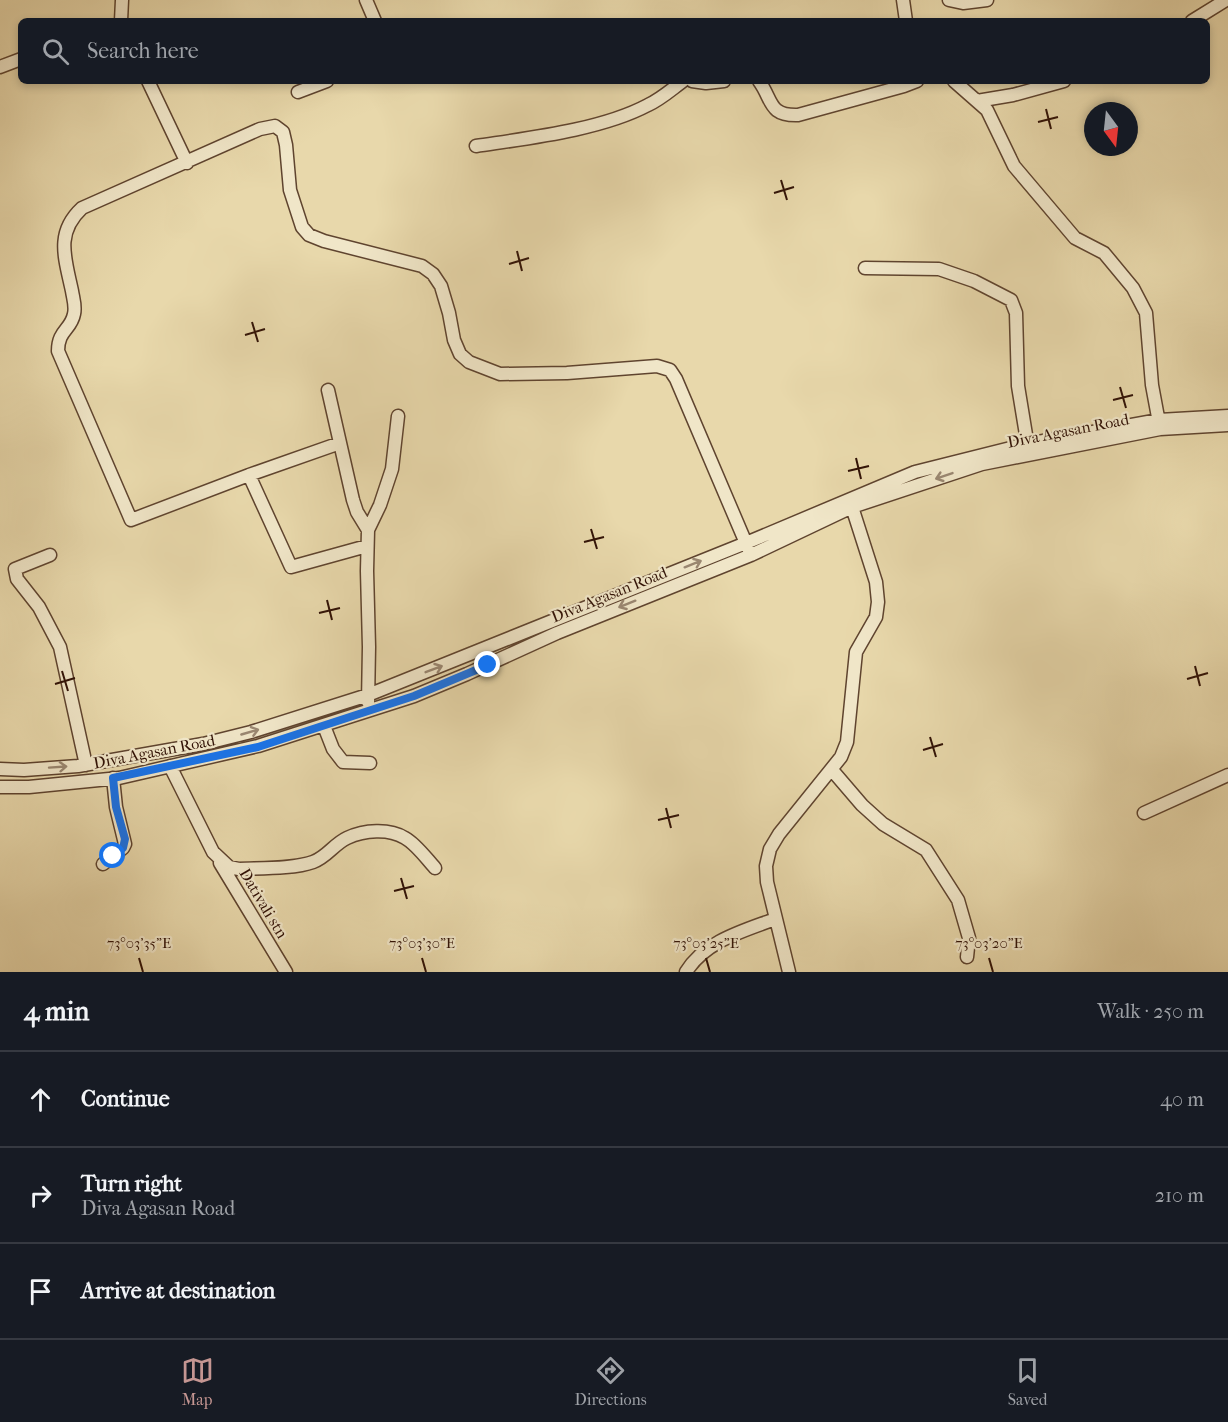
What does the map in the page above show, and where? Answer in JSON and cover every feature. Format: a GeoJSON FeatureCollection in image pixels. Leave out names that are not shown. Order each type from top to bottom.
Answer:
{"type":"FeatureCollection","features":[{"type":"Feature","properties":{"kind":"street"},"geometry":{"type":"LineString","coordinates":[[121,18],[122,0]]}},
{"type":"Feature","properties":{"kind":"street"},"geometry":{"type":"LineString","coordinates":[[366,0],[374,18]]}},
{"type":"Feature","properties":{"kind":"street"},"geometry":{"type":"LineString","coordinates":[[903,0],[906,18]]}},
{"type":"Feature","properties":{"kind":"street"},"geometry":{"type":"LineString","coordinates":[[949,0],[963,3],[987,0]]}},
{"type":"Feature","properties":{"kind":"street"},"geometry":{"type":"LineString","coordinates":[[1197,18],[1226,0]]}},
{"type":"Feature","properties":{"kind":"street"},"geometry":{"type":"LineString","coordinates":[[0,67],[18,60]]}},
{"type":"Feature","properties":{"kind":"street"},"geometry":{"type":"LineString","coordinates":[[149,84],[187,163]]}},
{"type":"Feature","properties":{"kind":"street"},"geometry":{"type":"LineString","coordinates":[[298,92],[319,84]]}},
{"type":"Feature","properties":{"kind":"street"},"geometry":{"type":"LineString","coordinates":[[476,146],[542,136],[624,116],[651,104],[679,84]]}},
{"type":"Feature","properties":{"kind":"street"},"geometry":{"type":"LineString","coordinates":[[760,84],[771,106],[778,112],[788,115],[798,115],[909,84]]}},
{"type":"Feature","properties":{"kind":"street"},"geometry":{"type":"LineString","coordinates":[[957,84],[987,110],[1014,166],[1075,238],[1104,253],[1133,288],[1146,313],[1152,385],[1160,425],[1228,416]]}},
{"type":"Feature","properties":{"kind":"street"},"geometry":{"type":"LineString","coordinates":[[977,101],[1013,95],[1053,84]]}},
{"type":"Feature","properties":{"kind":"street"},"geometry":{"type":"LineString","coordinates":[[340,443],[131,520],[58,351],[60,335],[74,316],[75,306],[64,252],[64,234],[73,216],[82,208],[260,129],[275,126],[283,132],[290,190],[302,227],[309,235],[324,241],[422,266],[433,274],[441,286],[454,340],[460,354],[469,362],[500,374],[567,373],[657,366],[670,370],[676,379],[748,549]]}},
{"type":"Feature","properties":{"kind":"street"},"geometry":{"type":"LineString","coordinates":[[0,769],[24,770],[86,765],[203,744],[280,722],[368,694],[748,549],[915,472],[1028,449],[1018,386],[1016,313],[1011,300],[974,281],[939,269],[865,268]]}},
{"type":"Feature","properties":{"kind":"street"},"geometry":{"type":"LineString","coordinates":[[328,390],[352,500],[368,530]]}},
{"type":"Feature","properties":{"kind":"street"},"geometry":{"type":"LineString","coordinates":[[368,712],[368,530],[380,506],[392,469],[398,416]]}},
{"type":"Feature","properties":{"kind":"street","name":"Diva Agasan Road"},"geometry":{"type":"LineString","coordinates":[[0,787],[29,787],[113,778],[208,759],[284,738],[425,692],[748,549],[852,507],[1028,449],[1160,425],[1228,424]]}},
{"type":"Feature","properties":{"kind":"street"},"geometry":{"type":"LineString","coordinates":[[249,475],[291,567],[367,546]]}},
{"type":"Feature","properties":{"kind":"street"},"geometry":{"type":"LineString","coordinates":[[789,972],[767,882],[766,866],[770,849],[779,834],[841,757],[847,742],[856,652],[876,616],[878,602],[876,582],[852,507]]}},
{"type":"Feature","properties":{"kind":"street"},"geometry":{"type":"LineString","coordinates":[[50,555],[15,569],[17,579],[39,607],[60,647],[86,765]]}},
{"type":"Feature","properties":{"kind":"street"},"geometry":{"type":"LineString","coordinates":[[280,722],[284,738]]}},
{"type":"Feature","properties":{"kind":"street"},"geometry":{"type":"LineString","coordinates":[[324,726],[333,749],[343,762],[370,763]]}},
{"type":"Feature","properties":{"kind":"street","name":"Dativali stn"},"geometry":{"type":"LineString","coordinates":[[170,766],[213,852],[286,972]]}},
{"type":"Feature","properties":{"kind":"street"},"geometry":{"type":"LineString","coordinates":[[832,770],[862,805],[883,824],[926,850],[958,900],[969,938],[967,957]]}},
{"type":"Feature","properties":{"kind":"street"},"geometry":{"type":"LineString","coordinates":[[1144,813],[1228,775]]}},
{"type":"Feature","properties":{"kind":"street"},"geometry":{"type":"LineString","coordinates":[[103,864],[123,848],[124,844],[116,807],[113,778]]}},
{"type":"Feature","properties":{"kind":"street"},"geometry":{"type":"LineString","coordinates":[[213,852],[229,867],[239,869],[307,864],[324,856],[347,838],[387,831],[406,838],[435,868]]}},
{"type":"Feature","properties":{"kind":"street"},"geometry":{"type":"LineString","coordinates":[[686,972],[699,955],[729,936],[775,919]]}},
{"type":"Feature","properties":{"kind":"route"},"geometry":{"type":"LineString","coordinates":[[113,856],[123,848],[125,839],[116,807],[113,778],[258,747],[414,696],[488,665]]}}]}
